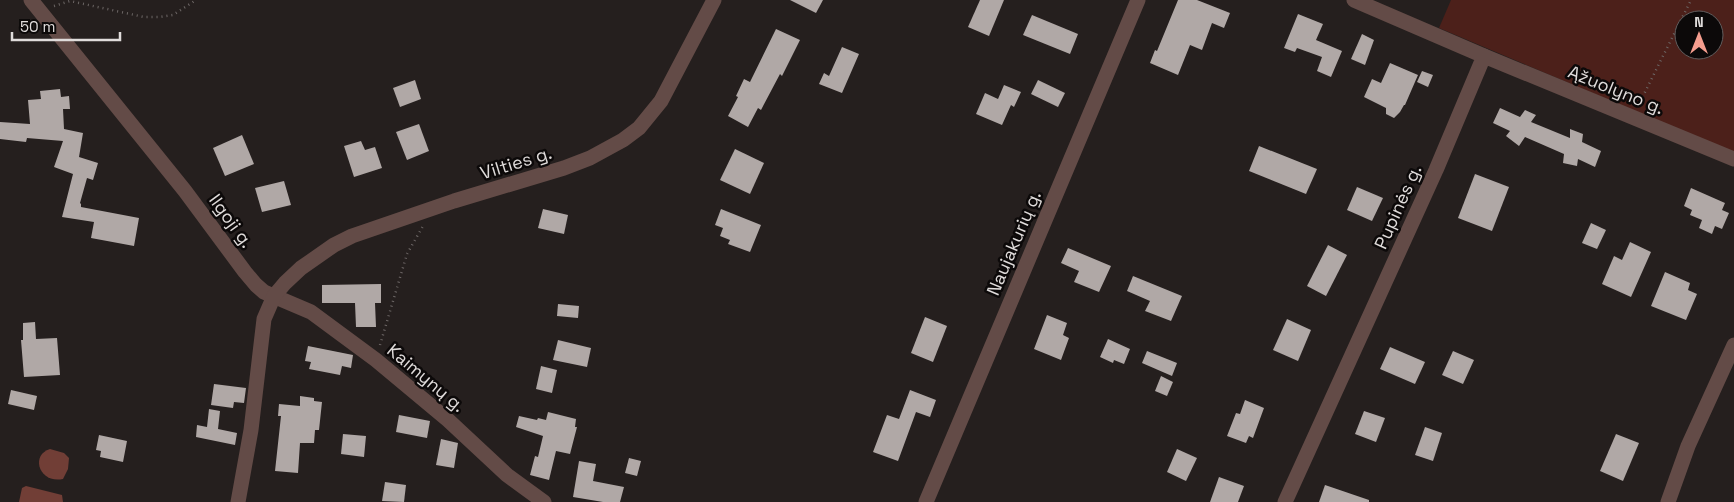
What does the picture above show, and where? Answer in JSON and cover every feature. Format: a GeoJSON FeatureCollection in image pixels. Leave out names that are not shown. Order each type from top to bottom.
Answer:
{"type":"FeatureCollection","features":[{"type":"Feature","properties":{"kind":"street","name":"Vilties g."},"geometry":{"type":"LineString","coordinates":[[274,296],[301,268],[334,245],[379,226],[564,168],[590,158],[623,140],[639,128],[661,101],[714,0]]}},
{"type":"Feature","properties":{"kind":"street","name":"Naujakurių g."},"geometry":{"type":"LineString","coordinates":[[926,502],[1138,0]]}},
{"type":"Feature","properties":{"kind":"street"},"geometry":{"type":"LineString","coordinates":[[1354,0],[1484,56]]}},
{"type":"Feature","properties":{"kind":"street","name":"Ilgoji g."},"geometry":{"type":"LineString","coordinates":[[34,4],[186,191],[245,272],[264,292],[274,296]]}},
{"type":"Feature","properties":{"kind":"street","name":"Ąžuolyno g."},"geometry":{"type":"LineString","coordinates":[[1484,56],[1734,159]]}},
{"type":"Feature","properties":{"kind":"street","name":"Pupinės g."},"geometry":{"type":"LineString","coordinates":[[1285,502],[1436,170],[1484,56]]}},
{"type":"Feature","properties":{"kind":"street"},"geometry":{"type":"LineString","coordinates":[[238,502],[251,430],[264,319],[274,296]]}},
{"type":"Feature","properties":{"kind":"street","name":"Kaimynų g."},"geometry":{"type":"LineString","coordinates":[[274,296],[311,312],[376,360],[448,420],[507,475],[544,502]]}},
{"type":"Feature","properties":{"kind":"street"},"geometry":{"type":"LineString","coordinates":[[1668,502],[1688,446],[1734,345]]}},
{"type":"Feature","properties":{"kind":"path"},"geometry":{"type":"LineString","coordinates":[[34,4],[70,1],[144,17],[159,17],[173,14],[196,0]]}},
{"type":"Feature","properties":{"kind":"path"},"geometry":{"type":"LineString","coordinates":[[1632,117],[1691,0]]}},
{"type":"Feature","properties":{"kind":"path"},"geometry":{"type":"LineString","coordinates":[[376,360],[407,254],[434,208]]}},
{"type":"Feature","properties":{"kind":"shaded area"},"geometry":{"type":"Polygon","coordinates":[[[1451,0],[1734,0],[1734,153],[1439,28],[1451,0]]]}},
{"type":"Feature","properties":{"kind":"shaded area"},"geometry":{"type":"Polygon","coordinates":[[[50,449],[64,453],[69,458],[68,469],[63,479],[48,477],[40,468],[40,457],[50,449]]]}},
{"type":"Feature","properties":{"kind":"shaded area"},"geometry":{"type":"Polygon","coordinates":[[[26,486],[62,495],[63,502],[19,502],[22,488],[26,486]]]}},
{"type":"Feature","properties":{"kind":"building"},"geometry":{"type":"Polygon","coordinates":[[[790,0],[823,0],[816,13],[790,0]]]}},
{"type":"Feature","properties":{"kind":"building"},"geometry":{"type":"Polygon","coordinates":[[[980,0],[1004,0],[989,36],[968,27],[980,0]]]}},
{"type":"Feature","properties":{"kind":"building"},"geometry":{"type":"Polygon","coordinates":[[[1178,0],[1197,0],[1230,13],[1224,28],[1212,23],[1202,50],[1190,45],[1178,75],[1150,63],[1155,50],[1157,51],[1178,0]]]}},
{"type":"Feature","properties":{"kind":"building"},"geometry":{"type":"Polygon","coordinates":[[[1298,14],[1323,24],[1316,40],[1342,51],[1331,77],[1317,71],[1322,57],[1297,48],[1295,52],[1284,48],[1298,14]]]}},
{"type":"Feature","properties":{"kind":"building"},"geometry":{"type":"Polygon","coordinates":[[[1032,15],[1078,34],[1070,54],[1023,35],[1032,15]]]}},
{"type":"Feature","properties":{"kind":"building"},"geometry":{"type":"Polygon","coordinates":[[[776,29],[800,40],[782,76],[780,74],[761,110],[758,108],[748,127],[728,116],[738,97],[736,96],[744,79],[750,82],[776,29]]]}},
{"type":"Feature","properties":{"kind":"building"},"geometry":{"type":"Polygon","coordinates":[[[1362,34],[1374,40],[1365,65],[1351,59],[1362,34]]]}},
{"type":"Feature","properties":{"kind":"building"},"geometry":{"type":"Polygon","coordinates":[[[842,47],[859,54],[842,93],[819,84],[824,73],[829,76],[842,47]]]}},
{"type":"Feature","properties":{"kind":"building"},"geometry":{"type":"Polygon","coordinates":[[[1390,63],[1418,75],[1405,105],[1394,118],[1386,114],[1386,108],[1364,97],[1372,79],[1381,83],[1390,63]]]}},
{"type":"Feature","properties":{"kind":"building"},"geometry":{"type":"Polygon","coordinates":[[[1422,71],[1433,75],[1428,87],[1417,82],[1422,71]]]}},
{"type":"Feature","properties":{"kind":"building"},"geometry":{"type":"Polygon","coordinates":[[[415,80],[421,99],[400,107],[393,88],[415,80]]]}},
{"type":"Feature","properties":{"kind":"building"},"geometry":{"type":"Polygon","coordinates":[[[1038,80],[1065,93],[1058,107],[1031,94],[1038,80]]]}},
{"type":"Feature","properties":{"kind":"building"},"geometry":{"type":"Polygon","coordinates":[[[1004,85],[1021,92],[1014,107],[1011,105],[1002,125],[976,114],[985,93],[998,99],[1004,85]]]}},
{"type":"Feature","properties":{"kind":"building"},"geometry":{"type":"Polygon","coordinates":[[[60,89],[61,97],[69,96],[70,109],[63,109],[64,129],[83,133],[79,157],[98,163],[93,180],[87,178],[80,203],[81,207],[139,218],[134,246],[91,238],[94,222],[62,217],[73,174],[54,167],[63,141],[27,138],[26,142],[0,139],[0,122],[30,124],[28,100],[41,99],[40,91],[60,89]]]}},
{"type":"Feature","properties":{"kind":"building"},"geometry":{"type":"Polygon","coordinates":[[[1500,108],[1520,117],[1525,110],[1536,115],[1531,122],[1570,138],[1570,129],[1583,134],[1582,142],[1601,151],[1595,167],[1578,159],[1577,166],[1563,163],[1564,154],[1525,137],[1519,146],[1506,136],[1510,131],[1493,123],[1500,108]]]}},
{"type":"Feature","properties":{"kind":"building"},"geometry":{"type":"Polygon","coordinates":[[[419,124],[429,151],[407,160],[396,132],[419,124]]]}},
{"type":"Feature","properties":{"kind":"building"},"geometry":{"type":"Polygon","coordinates":[[[242,135],[254,164],[225,176],[213,148],[242,135]]]}},
{"type":"Feature","properties":{"kind":"building"},"geometry":{"type":"Polygon","coordinates":[[[361,141],[365,150],[375,147],[382,168],[354,177],[344,146],[361,141]]]}},
{"type":"Feature","properties":{"kind":"building"},"geometry":{"type":"Polygon","coordinates":[[[1259,146],[1317,169],[1306,194],[1249,171],[1259,146]]]}},
{"type":"Feature","properties":{"kind":"building"},"geometry":{"type":"Polygon","coordinates":[[[735,149],[764,163],[750,194],[720,180],[735,149]]]}},
{"type":"Feature","properties":{"kind":"building"},"geometry":{"type":"Polygon","coordinates":[[[1475,174],[1509,187],[1492,231],[1458,218],[1475,174]]]}},
{"type":"Feature","properties":{"kind":"building"},"geometry":{"type":"Polygon","coordinates":[[[284,181],[291,205],[262,212],[255,188],[284,181]]]}},
{"type":"Feature","properties":{"kind":"building"},"geometry":{"type":"Polygon","coordinates":[[[1357,187],[1383,198],[1372,221],[1347,210],[1357,187]]]}},
{"type":"Feature","properties":{"kind":"building"},"geometry":{"type":"Polygon","coordinates":[[[1691,188],[1725,203],[1722,210],[1729,213],[1722,229],[1715,226],[1712,234],[1699,228],[1702,220],[1690,215],[1692,210],[1684,206],[1691,188]]]}},
{"type":"Feature","properties":{"kind":"building"},"geometry":{"type":"Polygon","coordinates":[[[543,209],[568,215],[564,234],[538,228],[543,209]]]}},
{"type":"Feature","properties":{"kind":"building"},"geometry":{"type":"Polygon","coordinates":[[[721,209],[761,225],[750,252],[728,244],[730,240],[720,236],[723,228],[715,225],[721,209]]]}},
{"type":"Feature","properties":{"kind":"building"},"geometry":{"type":"Polygon","coordinates":[[[1591,223],[1606,230],[1597,249],[1582,243],[1591,223]]]}},
{"type":"Feature","properties":{"kind":"building"},"geometry":{"type":"Polygon","coordinates":[[[1630,242],[1651,252],[1631,297],[1602,284],[1614,256],[1622,260],[1630,242]]]}},
{"type":"Feature","properties":{"kind":"building"},"geometry":{"type":"Polygon","coordinates":[[[1328,245],[1347,255],[1326,296],[1307,286],[1328,245]]]}},
{"type":"Feature","properties":{"kind":"building"},"geometry":{"type":"Polygon","coordinates":[[[1068,248],[1111,266],[1099,292],[1074,282],[1079,271],[1061,263],[1068,248]]]}},
{"type":"Feature","properties":{"kind":"building"},"geometry":{"type":"Polygon","coordinates":[[[1665,272],[1690,283],[1688,290],[1697,294],[1686,320],[1651,306],[1665,272]]]}},
{"type":"Feature","properties":{"kind":"building"},"geometry":{"type":"Polygon","coordinates":[[[1133,276],[1182,296],[1171,321],[1145,311],[1150,301],[1127,291],[1133,276]]]}},
{"type":"Feature","properties":{"kind":"building"},"geometry":{"type":"Polygon","coordinates":[[[381,284],[381,303],[375,303],[376,327],[356,327],[355,303],[322,303],[322,285],[381,284]]]}},
{"type":"Feature","properties":{"kind":"building"},"geometry":{"type":"Polygon","coordinates":[[[558,304],[579,306],[578,318],[557,316],[558,304]]]}},
{"type":"Feature","properties":{"kind":"building"},"geometry":{"type":"Polygon","coordinates":[[[1047,315],[1067,323],[1063,335],[1069,338],[1061,360],[1034,349],[1047,315]]]}},
{"type":"Feature","properties":{"kind":"building"},"geometry":{"type":"Polygon","coordinates":[[[925,317],[947,326],[933,362],[911,353],[925,317]]]}},
{"type":"Feature","properties":{"kind":"building"},"geometry":{"type":"Polygon","coordinates":[[[1287,319],[1311,330],[1298,361],[1273,350],[1287,319]]]}},
{"type":"Feature","properties":{"kind":"building"},"geometry":{"type":"Polygon","coordinates":[[[35,322],[36,339],[57,338],[60,375],[24,377],[21,340],[23,340],[23,323],[35,322]]]}},
{"type":"Feature","properties":{"kind":"building"},"geometry":{"type":"Polygon","coordinates":[[[1108,339],[1130,349],[1124,364],[1114,360],[1113,363],[1100,357],[1108,339]]]}},
{"type":"Feature","properties":{"kind":"building"},"geometry":{"type":"Polygon","coordinates":[[[558,340],[591,348],[587,367],[553,360],[558,340]]]}},
{"type":"Feature","properties":{"kind":"building"},"geometry":{"type":"Polygon","coordinates":[[[308,346],[353,355],[351,368],[342,366],[340,375],[309,369],[311,362],[305,361],[308,346]]]}},
{"type":"Feature","properties":{"kind":"building"},"geometry":{"type":"Polygon","coordinates":[[[1390,347],[1425,362],[1415,384],[1380,369],[1390,347]]]}},
{"type":"Feature","properties":{"kind":"building"},"geometry":{"type":"Polygon","coordinates":[[[1147,351],[1177,363],[1172,376],[1142,363],[1147,351]]]}},
{"type":"Feature","properties":{"kind":"building"},"geometry":{"type":"Polygon","coordinates":[[[1453,351],[1474,360],[1463,384],[1442,375],[1453,351]]]}},
{"type":"Feature","properties":{"kind":"building"},"geometry":{"type":"Polygon","coordinates":[[[541,366],[557,370],[552,393],[536,389],[541,366]]]}},
{"type":"Feature","properties":{"kind":"building"},"geometry":{"type":"Polygon","coordinates":[[[1161,376],[1173,382],[1167,396],[1155,391],[1161,376]]]}},
{"type":"Feature","properties":{"kind":"building"},"geometry":{"type":"Polygon","coordinates":[[[214,384],[246,388],[244,403],[234,402],[233,408],[211,405],[214,384]]]}},
{"type":"Feature","properties":{"kind":"building"},"geometry":{"type":"Polygon","coordinates":[[[11,390],[37,396],[34,410],[8,404],[11,390]]]}},
{"type":"Feature","properties":{"kind":"building"},"geometry":{"type":"Polygon","coordinates":[[[910,390],[936,400],[930,417],[916,412],[898,461],[873,452],[887,415],[899,419],[910,390]]]}},
{"type":"Feature","properties":{"kind":"building"},"geometry":{"type":"Polygon","coordinates":[[[300,396],[314,398],[314,401],[322,402],[319,430],[315,430],[314,443],[300,443],[298,473],[275,471],[281,416],[278,416],[279,404],[300,406],[300,396]]]}},
{"type":"Feature","properties":{"kind":"building"},"geometry":{"type":"Polygon","coordinates":[[[1245,400],[1264,408],[1253,438],[1249,436],[1246,443],[1227,436],[1236,413],[1240,414],[1245,400]]]}},
{"type":"Feature","properties":{"kind":"building"},"geometry":{"type":"Polygon","coordinates":[[[209,409],[220,411],[218,429],[237,433],[235,445],[196,437],[197,425],[207,427],[209,409]]]}},
{"type":"Feature","properties":{"kind":"building"},"geometry":{"type":"Polygon","coordinates":[[[1364,411],[1385,418],[1376,442],[1355,434],[1364,411]]]}},
{"type":"Feature","properties":{"kind":"building"},"geometry":{"type":"Polygon","coordinates":[[[548,412],[576,419],[575,427],[577,427],[570,454],[556,451],[549,480],[530,475],[535,456],[538,457],[543,436],[516,427],[519,416],[546,420],[548,412]]]}},
{"type":"Feature","properties":{"kind":"building"},"geometry":{"type":"Polygon","coordinates":[[[399,415],[430,421],[427,438],[396,432],[399,415]]]}},
{"type":"Feature","properties":{"kind":"building"},"geometry":{"type":"Polygon","coordinates":[[[1425,427],[1442,433],[1433,461],[1415,455],[1425,427]]]}},
{"type":"Feature","properties":{"kind":"building"},"geometry":{"type":"Polygon","coordinates":[[[343,434],[366,436],[364,457],[341,454],[343,434]]]}},
{"type":"Feature","properties":{"kind":"building"},"geometry":{"type":"Polygon","coordinates":[[[1616,434],[1639,443],[1623,481],[1600,471],[1616,434]]]}},
{"type":"Feature","properties":{"kind":"building"},"geometry":{"type":"Polygon","coordinates":[[[99,435],[127,441],[123,462],[100,457],[101,451],[96,450],[99,435]]]}},
{"type":"Feature","properties":{"kind":"building"},"geometry":{"type":"Polygon","coordinates":[[[441,439],[458,443],[454,468],[436,465],[441,439]]]}},
{"type":"Feature","properties":{"kind":"building"},"geometry":{"type":"Polygon","coordinates":[[[1177,449],[1197,458],[1186,481],[1167,472],[1177,449]]]}},
{"type":"Feature","properties":{"kind":"building"},"geometry":{"type":"Polygon","coordinates":[[[629,458],[641,461],[637,476],[625,473],[629,458]]]}},
{"type":"Feature","properties":{"kind":"building"},"geometry":{"type":"Polygon","coordinates":[[[579,461],[596,464],[593,481],[624,487],[620,502],[603,502],[573,497],[579,461]]]}},
{"type":"Feature","properties":{"kind":"building"},"geometry":{"type":"Polygon","coordinates":[[[1219,477],[1244,486],[1238,502],[1210,502],[1219,477]]]}},
{"type":"Feature","properties":{"kind":"building"},"geometry":{"type":"Polygon","coordinates":[[[385,482],[406,485],[404,502],[382,501],[385,482]]]}},
{"type":"Feature","properties":{"kind":"building"},"geometry":{"type":"Polygon","coordinates":[[[1325,485],[1369,500],[1369,502],[1319,502],[1325,485]]]}}]}
